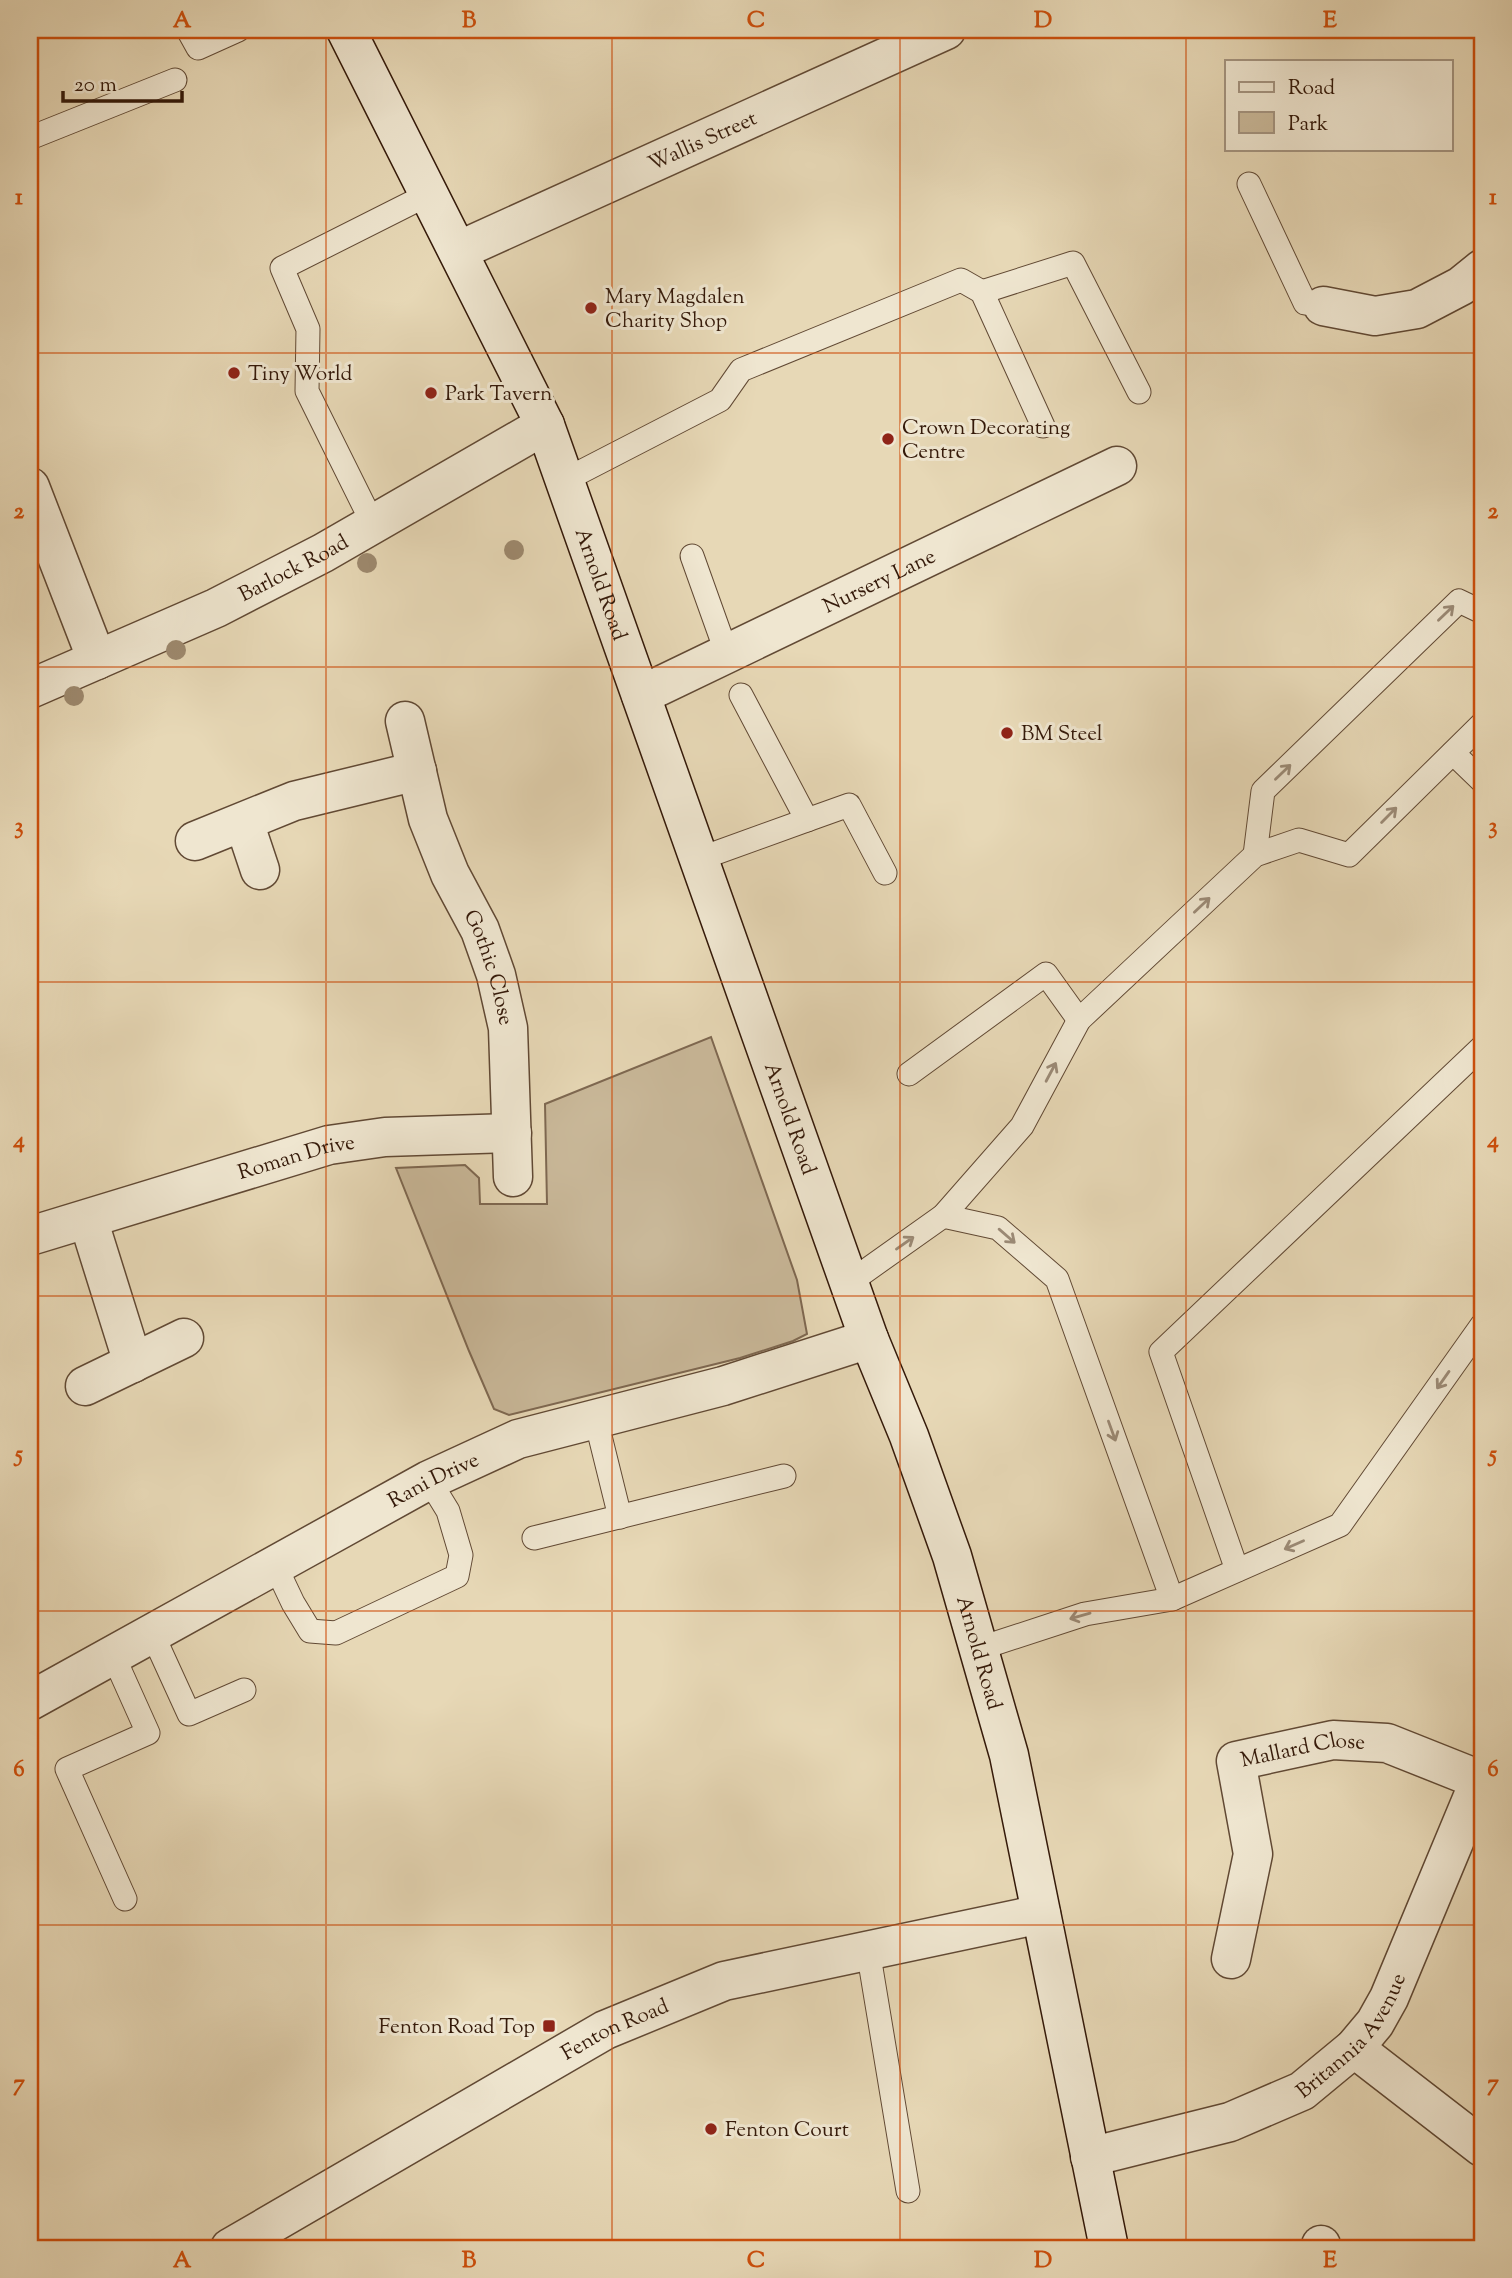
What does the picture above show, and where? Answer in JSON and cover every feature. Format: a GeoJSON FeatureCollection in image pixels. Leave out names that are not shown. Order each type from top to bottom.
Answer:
{"type":"FeatureCollection","features":[{"type":"Feature","properties":{"kind":"street","name":"Arnold Road"},"geometry":{"type":"LineString","coordinates":[[346,30],[545,425],[869,1339],[909,1436],[952,1556],[1009,1755],[1109,2248]]}},
{"type":"Feature","properties":{"kind":"street","name":"Wallis Street"},"geometry":{"type":"LineString","coordinates":[[458,251],[946,30]]}},
{"type":"Feature","properties":{"kind":"street"},"geometry":{"type":"LineString","coordinates":[[1322,306],[1375,316],[1417,309],[1461,286],[1482,269]]}},
{"type":"Feature","properties":{"kind":"street","name":"Barlock Road"},"geometry":{"type":"LineString","coordinates":[[30,689],[216,608],[323,553],[545,425]]}},
{"type":"Feature","properties":{"kind":"street","name":"Nursery Lane"},"geometry":{"type":"LineString","coordinates":[[641,695],[1117,466]]}},
{"type":"Feature","properties":{"kind":"street"},"geometry":{"type":"LineString","coordinates":[[30,487],[97,660]]}},
{"type":"Feature","properties":{"kind":"street","name":"Gothic Close"},"geometry":{"type":"LineString","coordinates":[[405,721],[428,819],[450,874],[480,930],[496,975],[508,1028],[513,1177]]}},
{"type":"Feature","properties":{"kind":"street"},"geometry":{"type":"LineString","coordinates":[[195,841],[294,801],[417,771]]}},
{"type":"Feature","properties":{"kind":"street"},"geometry":{"type":"LineString","coordinates":[[244,821],[260,870]]}},
{"type":"Feature","properties":{"kind":"street","name":"Roman Drive"},"geometry":{"type":"LineString","coordinates":[[30,1236],[329,1145],[385,1137],[512,1133]]}},
{"type":"Feature","properties":{"kind":"street"},"geometry":{"type":"LineString","coordinates":[[88,1219],[132,1363]]}},
{"type":"Feature","properties":{"kind":"street"},"geometry":{"type":"LineString","coordinates":[[85,1386],[184,1338]]}},
{"type":"Feature","properties":{"kind":"street","name":"Rani Drive"},"geometry":{"type":"LineString","coordinates":[[30,1700],[429,1480],[519,1439],[723,1386],[869,1339]]}},
{"type":"Feature","properties":{"kind":"street","name":"Mallard Close"},"geometry":{"type":"LineString","coordinates":[[1231,1959],[1253,1854],[1236,1761],[1333,1740],[1388,1743],[1481,1778]]}},
{"type":"Feature","properties":{"kind":"street","name":"Britannia Avenue"},"geometry":{"type":"LineString","coordinates":[[1090,2157],[1230,2122],[1302,2091],[1354,2048],[1375,2023],[1389,1998],[1481,1778]]}},
{"type":"Feature","properties":{"kind":"street","name":"Fenton Road"},"geometry":{"type":"LineString","coordinates":[[230,2248],[605,2030],[724,1981],[1041,1914]]}},
{"type":"Feature","properties":{"kind":"street"},"geometry":{"type":"LineString","coordinates":[[1354,2048],[1482,2147]]}},
{"type":"Feature","properties":{"kind":"lane"},"geometry":{"type":"LineString","coordinates":[[188,30],[198,48],[238,30]]}},
{"type":"Feature","properties":{"kind":"lane"},"geometry":{"type":"LineString","coordinates":[[30,138],[175,80]]}},
{"type":"Feature","properties":{"kind":"lane"},"geometry":{"type":"LineString","coordinates":[[1250,184],[1305,303],[1322,306]]}},
{"type":"Feature","properties":{"kind":"lane"},"geometry":{"type":"LineString","coordinates":[[373,524],[307,391],[308,329],[282,268],[429,194]]}},
{"type":"Feature","properties":{"kind":"lane"},"geometry":{"type":"LineString","coordinates":[[982,292],[1073,262],[1139,392]]}},
{"type":"Feature","properties":{"kind":"lane"},"geometry":{"type":"LineString","coordinates":[[565,480],[720,400],[741,370],[961,280],[982,292],[1043,426]]}},
{"type":"Feature","properties":{"kind":"lane"},"geometry":{"type":"LineString","coordinates":[[692,556],[727,654]]}},
{"type":"Feature","properties":{"kind":"lane"},"geometry":{"type":"LineString","coordinates":[[1255,855],[1264,791],[1458,601],[1482,612]]}},
{"type":"Feature","properties":{"kind":"lane"},"geometry":{"type":"LineString","coordinates":[[741,695],[807,820]]}},
{"type":"Feature","properties":{"kind":"lane"},"geometry":{"type":"LineString","coordinates":[[850,1282],[943,1216],[1022,1126],[1079,1020],[1255,855],[1299,840],[1349,855],[1482,723]]}},
{"type":"Feature","properties":{"kind":"lane"},"geometry":{"type":"LineString","coordinates":[[1453,753],[1482,781]]}},
{"type":"Feature","properties":{"kind":"lane"},"geometry":{"type":"LineString","coordinates":[[699,859],[849,805],[885,873]]}},
{"type":"Feature","properties":{"kind":"lane"},"geometry":{"type":"LineString","coordinates":[[909,1074],[1046,974],[1079,1020]]}},
{"type":"Feature","properties":{"kind":"lane"},"geometry":{"type":"LineString","coordinates":[[1237,1570],[1161,1352],[1482,1047]]}},
{"type":"Feature","properties":{"kind":"lane"},"geometry":{"type":"LineString","coordinates":[[943,1216],[998,1228],[1057,1279],[1172,1599]]}},
{"type":"Feature","properties":{"kind":"lane"},"geometry":{"type":"LineString","coordinates":[[978,1649],[1085,1614],[1172,1599],[1339,1525],[1482,1325]]}},
{"type":"Feature","properties":{"kind":"lane"},"geometry":{"type":"LineString","coordinates":[[596,1420],[620,1517]]}},
{"type":"Feature","properties":{"kind":"lane"},"geometry":{"type":"LineString","coordinates":[[534,1538],[784,1476]]}},
{"type":"Feature","properties":{"kind":"lane"},"geometry":{"type":"LineString","coordinates":[[275,1565],[310,1631],[336,1633],[457,1576],[461,1555],[448,1511],[429,1480]]}},
{"type":"Feature","properties":{"kind":"lane"},"geometry":{"type":"LineString","coordinates":[[152,1633],[190,1714],[244,1690]]}},
{"type":"Feature","properties":{"kind":"lane"},"geometry":{"type":"LineString","coordinates":[[113,1655],[148,1733],[67,1769],[125,1899]]}},
{"type":"Feature","properties":{"kind":"lane"},"geometry":{"type":"LineString","coordinates":[[868,1950],[908,2191]]}},
{"type":"Feature","properties":{"kind":"green space"},"geometry":{"type":"Polygon","coordinates":[[[711,1037],[797,1280],[807,1334],[740,1358],[509,1415],[494,1409],[396,1168],[465,1165],[479,1178],[480,1204],[547,1204],[545,1104],[711,1037]]]}},
{"type":"Feature","properties":{"kind":"place","name":"Mary Magdalen Charity Shop"},"geometry":{"type":"Point","coordinates":[591,308]}},
{"type":"Feature","properties":{"kind":"place","name":"Tiny World"},"geometry":{"type":"Point","coordinates":[234,373]}},
{"type":"Feature","properties":{"kind":"place","name":"Park Tavern"},"geometry":{"type":"Point","coordinates":[431,393]}},
{"type":"Feature","properties":{"kind":"place","name":"Crown Decorating Centre"},"geometry":{"type":"Point","coordinates":[888,439]}},
{"type":"Feature","properties":{"kind":"place","name":"BM Steel"},"geometry":{"type":"Point","coordinates":[1007,733]}},
{"type":"Feature","properties":{"kind":"place","name":"Fenton Road Top"},"geometry":{"type":"Point","coordinates":[549,2026]}},
{"type":"Feature","properties":{"kind":"place","name":"Fenton Court"},"geometry":{"type":"Point","coordinates":[711,2129]}}]}
